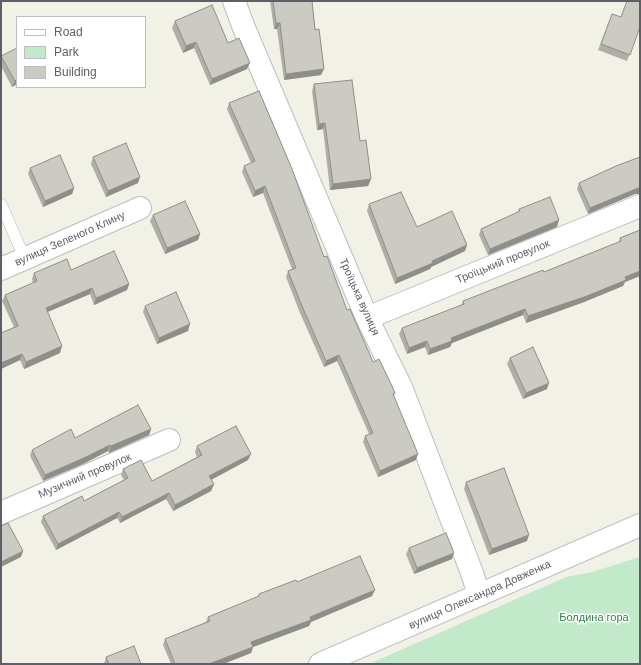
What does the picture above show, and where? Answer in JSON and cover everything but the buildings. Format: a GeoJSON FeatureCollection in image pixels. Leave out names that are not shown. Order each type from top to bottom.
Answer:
{"type":"FeatureCollection","features":[{"type":"Feature","properties":{"kind":"street","name":"Троїцька вулиця"},"geometry":{"type":"LineString","coordinates":[[234,1],[244,28],[367,318],[401,388],[472,573],[479,595]]}},
{"type":"Feature","properties":{"kind":"street","name":"Троїцький провулок"},"geometry":{"type":"LineString","coordinates":[[367,318],[640,206]]}},
{"type":"Feature","properties":{"kind":"street","name":"вулиця Зеленого Клину"},"geometry":{"type":"LineString","coordinates":[[1,269],[140,208]]}},
{"type":"Feature","properties":{"kind":"street","name":"Музичний провулок"},"geometry":{"type":"LineString","coordinates":[[1,513],[169,440]]}},
{"type":"Feature","properties":{"kind":"street","name":"вулиця Олександра Довженка"},"geometry":{"type":"LineString","coordinates":[[320,664],[640,525]]}},
{"type":"Feature","properties":{"kind":"lane"},"geometry":{"type":"LineString","coordinates":[[1,204],[24,259]]}},
{"type":"Feature","properties":{"kind":"green space","name":"Болдина гора"},"geometry":{"type":"Polygon","coordinates":[[[640,557],[640,664],[369,664],[566,577],[592,572],[640,557]]]}}]}
